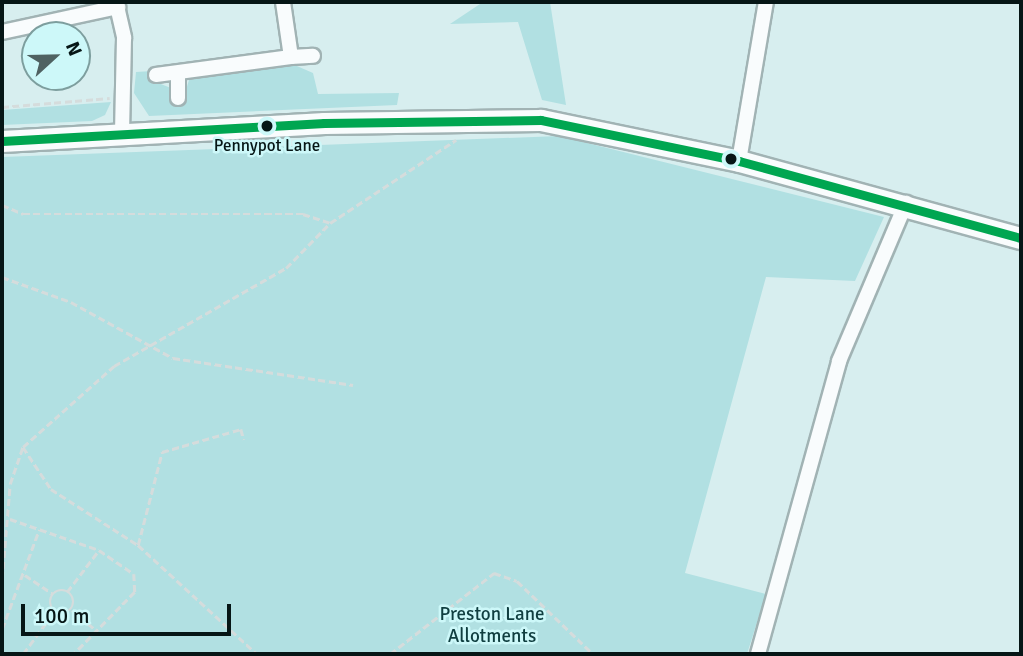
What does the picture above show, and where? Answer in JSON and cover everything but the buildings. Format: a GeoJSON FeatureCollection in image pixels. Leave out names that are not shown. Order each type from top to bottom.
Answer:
{"type":"FeatureCollection","features":[{"type":"Feature","properties":{"kind":"main road"},"geometry":{"type":"LineString","coordinates":[[2,141],[324,123],[541,120],[739,161],[906,203],[1021,238]]}},
{"type":"Feature","properties":{"kind":"street"},"geometry":{"type":"LineString","coordinates":[[284,2],[290,57]]}},
{"type":"Feature","properties":{"kind":"street"},"geometry":{"type":"LineString","coordinates":[[739,161],[766,2]]}},
{"type":"Feature","properties":{"kind":"street"},"geometry":{"type":"LineString","coordinates":[[2,32],[117,5],[124,38],[122,136]]}},
{"type":"Feature","properties":{"kind":"street"},"geometry":{"type":"LineString","coordinates":[[156,75],[313,56]]}},
{"type":"Feature","properties":{"kind":"street"},"geometry":{"type":"LineString","coordinates":[[178,74],[178,98]]}},
{"type":"Feature","properties":{"kind":"street"},"geometry":{"type":"LineString","coordinates":[[758,654],[839,361],[906,203]]}},
{"type":"Feature","properties":{"kind":"path"},"geometry":{"type":"LineString","coordinates":[[2,107],[114,98]]}},
{"type":"Feature","properties":{"kind":"path"},"geometry":{"type":"LineString","coordinates":[[2,579],[10,519],[10,484],[23,447],[146,345],[286,268],[330,223],[469,132]]}},
{"type":"Feature","properties":{"kind":"path"},"geometry":{"type":"LineString","coordinates":[[2,205],[23,214],[303,214],[330,223]]}},
{"type":"Feature","properties":{"kind":"path"},"geometry":{"type":"LineString","coordinates":[[2,277],[71,302],[146,345],[202,366],[290,371],[354,385]]}},
{"type":"Feature","properties":{"kind":"path"},"geometry":{"type":"LineString","coordinates":[[138,545],[162,452],[241,429],[244,440]]}},
{"type":"Feature","properties":{"kind":"path"},"geometry":{"type":"LineString","coordinates":[[23,447],[51,489],[138,545],[257,654]]}},
{"type":"Feature","properties":{"kind":"path"},"geometry":{"type":"LineString","coordinates":[[10,519],[100,550],[130,569],[138,586],[74,654]]}},
{"type":"Feature","properties":{"kind":"path"},"geometry":{"type":"LineString","coordinates":[[2,629],[25,575],[39,530]]}},
{"type":"Feature","properties":{"kind":"path"},"geometry":{"type":"LineString","coordinates":[[25,575],[53,594],[67,592],[100,550]]}},
{"type":"Feature","properties":{"kind":"path"},"geometry":{"type":"LineString","coordinates":[[390,654],[494,573],[517,581],[593,654]]}},
{"type":"Feature","properties":{"kind":"path"},"geometry":{"type":"LineString","coordinates":[[67,592],[72,610],[97,631]]}},
{"type":"Feature","properties":{"kind":"path"},"geometry":{"type":"LineString","coordinates":[[23,654],[55,611],[53,594]]}},
{"type":"Feature","properties":{"kind":"path"},"geometry":{"type":"LineString","coordinates":[[55,611],[72,610]]}},
{"type":"Feature","properties":{"kind":"green space"},"geometry":{"type":"Polygon","coordinates":[[[483,2],[550,2],[566,105],[542,100],[518,22],[450,24],[483,2]]]}},
{"type":"Feature","properties":{"kind":"green space"},"geometry":{"type":"Polygon","coordinates":[[[290,63],[313,73],[318,94],[399,93],[397,105],[149,116],[134,93],[136,72],[152,71],[153,81],[171,88],[173,102],[182,103],[189,80],[250,65],[290,63]]]}},
{"type":"Feature","properties":{"kind":"green space"},"geometry":{"type":"Polygon","coordinates":[[[111,102],[105,115],[92,121],[2,125],[2,110],[111,102]]]}},
{"type":"Feature","properties":{"kind":"green space","name":"Preston Lane Allotments"},"geometry":{"type":"Polygon","coordinates":[[[559,136],[884,217],[855,281],[766,277],[685,573],[766,594],[747,654],[2,654],[2,157],[559,136]]]}},
{"type":"Feature","properties":{"kind":"transit line"},"geometry":{"type":"LineString","coordinates":[[2,141],[324,123],[541,120],[739,161],[1021,238]]}},
{"type":"Feature","properties":{"kind":"place","name":"Pennypot Lane"},"geometry":{"type":"Point","coordinates":[267,126]}}]}
